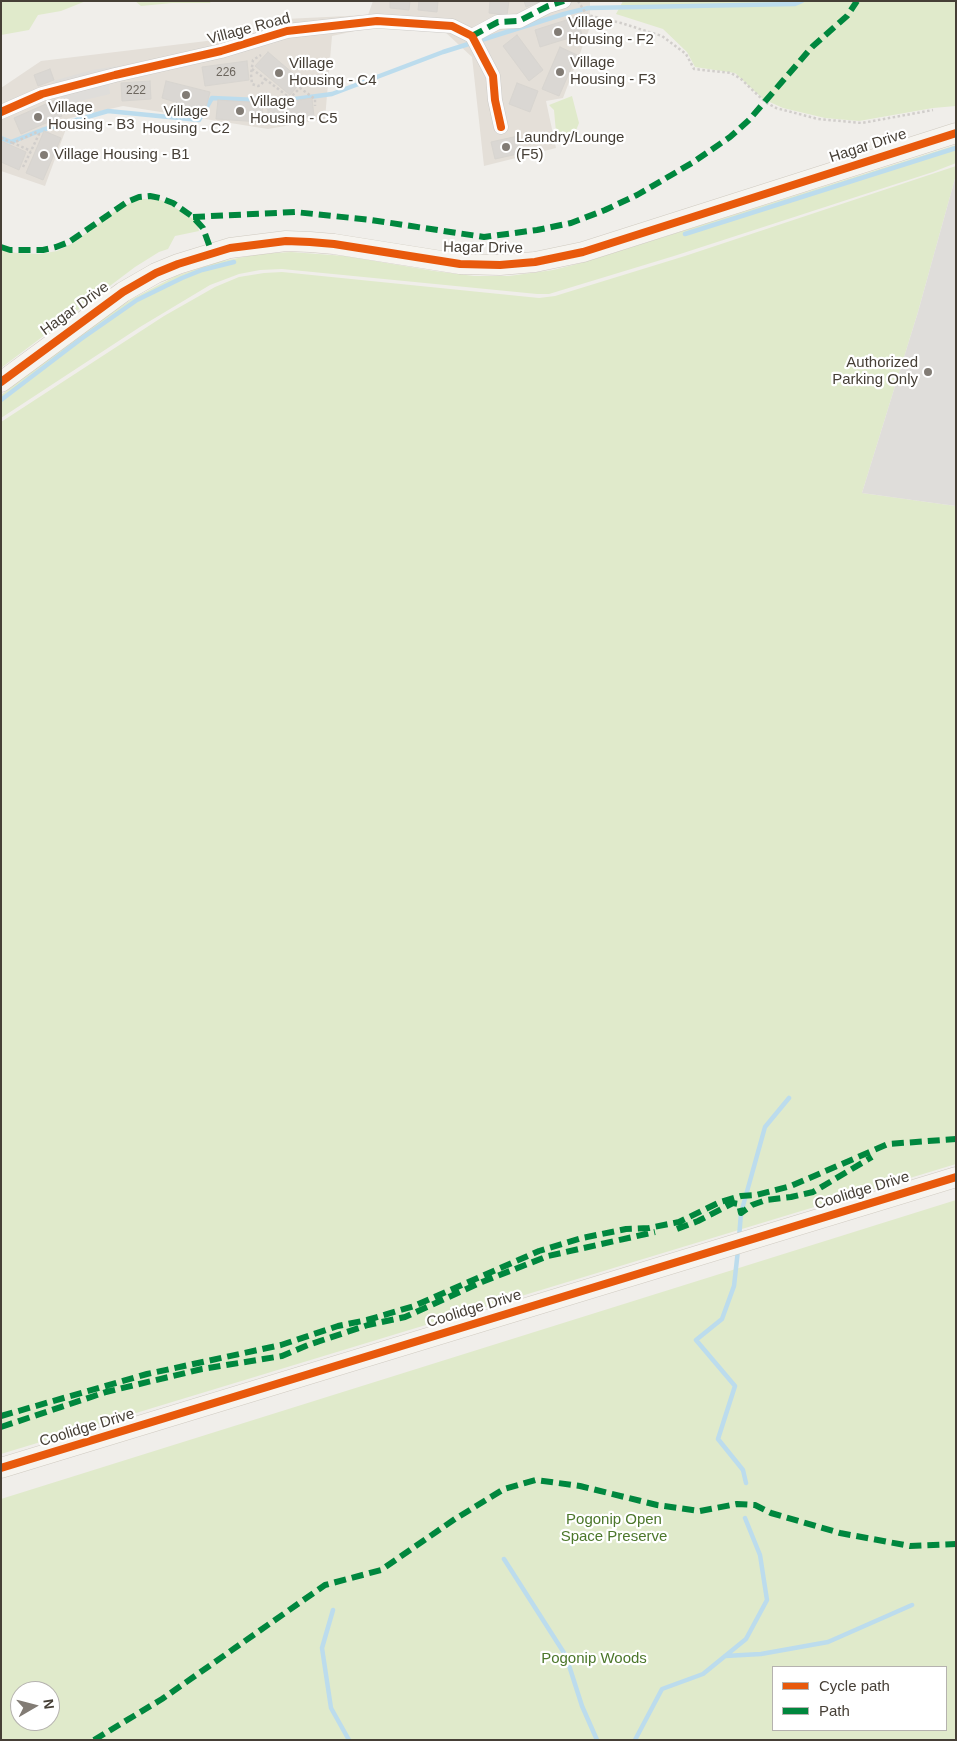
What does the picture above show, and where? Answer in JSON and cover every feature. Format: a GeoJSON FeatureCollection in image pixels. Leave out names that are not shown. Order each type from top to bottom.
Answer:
{"type":"FeatureCollection","features":[{"type":"Feature","properties":{"kind":"main road","name":"Hagar Drive"},"geometry":{"type":"LineString","coordinates":[[1,382],[123,292],[156,273],[230,248],[286,241],[310,242],[460,264],[500,265],[535,262],[583,252],[956,133]]}},
{"type":"Feature","properties":{"kind":"main road","name":"Coolidge Drive"},"geometry":{"type":"LineString","coordinates":[[1,1468],[956,1176]]}},
{"type":"Feature","properties":{"kind":"street"},"geometry":{"type":"LineString","coordinates":[[501,127],[495,100],[493,76],[472,36],[498,22],[519,21],[548,6],[564,1]]}},
{"type":"Feature","properties":{"kind":"street","name":"Village Road"},"geometry":{"type":"LineString","coordinates":[[1,112],[42,94],[221,51],[286,31],[377,21],[452,26],[472,36]]}},
{"type":"Feature","properties":{"kind":"path"},"geometry":{"type":"LineString","coordinates":[[578,1],[587,15],[662,36],[686,54],[694,69],[731,73],[765,102],[776,108],[818,119],[862,123],[933,110]]}},
{"type":"Feature","properties":{"kind":"path"},"geometry":{"type":"LineString","coordinates":[[264,53],[253,60],[252,84],[261,85],[265,79]]}},
{"type":"Feature","properties":{"kind":"path"},"geometry":{"type":"LineString","coordinates":[[252,69],[290,98],[300,88],[315,99],[316,106]]}},
{"type":"Feature","properties":{"kind":"path"},"geometry":{"type":"LineString","coordinates":[[13,143],[37,132],[39,134],[23,167]]}},
{"type":"Feature","properties":{"kind":"path"},"geometry":{"type":"LineString","coordinates":[[1,138],[31,151]]}},
{"type":"Feature","properties":{"kind":"shaded area"},"geometry":{"type":"Polygon","coordinates":[[[373,1],[590,1],[590,27],[563,98],[546,101],[556,148],[484,166],[472,57],[444,31],[373,27],[332,36],[325,119],[268,129],[123,106],[70,118],[45,186],[1,171],[1,88],[41,61],[248,36],[285,19],[368,15],[373,1]]]}},
{"type":"Feature","properties":{"kind":"shaded area"},"geometry":{"type":"Polygon","coordinates":[[[118,66],[123,77],[111,83],[109,87],[110,94],[63,105],[61,96],[57,94],[53,81],[92,70],[118,66]]]}},
{"type":"Feature","properties":{"kind":"shaded area","name":"Authorized Parking Only"},"geometry":{"type":"Polygon","coordinates":[[[956,175],[956,506],[862,493],[918,312],[956,175]]]}},
{"type":"Feature","properties":{"kind":"green space"},"geometry":{"type":"Polygon","coordinates":[[[1,1],[86,1],[61,11],[38,15],[29,30],[1,35],[1,1]]]}},
{"type":"Feature","properties":{"kind":"green space"},"geometry":{"type":"Polygon","coordinates":[[[135,1],[211,1],[210,3],[172,3],[141,6],[135,1]]]}},
{"type":"Feature","properties":{"kind":"green space"},"geometry":{"type":"Polygon","coordinates":[[[623,1],[956,1],[956,106],[933,108],[859,121],[825,118],[783,108],[763,99],[735,73],[695,67],[687,52],[663,29],[616,14],[623,1]]]}},
{"type":"Feature","properties":{"kind":"green space"},"geometry":{"type":"Polygon","coordinates":[[[572,96],[579,123],[573,138],[556,132],[554,110],[549,105],[572,96]]]}},
{"type":"Feature","properties":{"kind":"green space"},"geometry":{"type":"Polygon","coordinates":[[[956,145],[956,163],[933,172],[674,256],[549,294],[282,269],[260,270],[239,274],[210,285],[140,327],[1,418],[1,395],[110,314],[132,299],[176,276],[218,262],[259,254],[291,252],[345,256],[474,276],[509,276],[553,270],[581,263],[956,145]]]}},
{"type":"Feature","properties":{"kind":"green space"},"geometry":{"type":"Polygon","coordinates":[[[956,166],[956,175],[918,312],[862,493],[956,506],[956,1164],[1,1454],[1,422],[164,316],[215,287],[239,277],[282,272],[539,298],[555,296],[685,256],[956,166]]]}},
{"type":"Feature","properties":{"kind":"green space"},"geometry":{"type":"Polygon","coordinates":[[[143,199],[161,200],[174,207],[192,218],[197,224],[199,231],[175,236],[168,249],[159,252],[135,267],[1,368],[1,250],[40,254],[57,251],[73,243],[115,211],[143,199]]]}},
{"type":"Feature","properties":{"kind":"green space","name":"Pogonip Open Space Preserve"},"geometry":{"type":"Polygon","coordinates":[[[956,1200],[956,1740],[1,1740],[1,1499],[956,1200]]]}},
{"type":"Feature","properties":{"kind":"building"},"geometry":{"type":"Polygon","coordinates":[[[390,1],[410,1],[409,10],[390,8],[390,1]]]}},
{"type":"Feature","properties":{"kind":"building"},"geometry":{"type":"Polygon","coordinates":[[[419,1],[438,1],[437,12],[418,10],[419,1]]]}},
{"type":"Feature","properties":{"kind":"building"},"geometry":{"type":"Polygon","coordinates":[[[490,1],[509,1],[507,15],[489,13],[490,1]]]}},
{"type":"Feature","properties":{"kind":"building"},"geometry":{"type":"Polygon","coordinates":[[[524,1],[541,1],[526,7],[524,1]]]}},
{"type":"Feature","properties":{"kind":"building","name":"Village Housing - F2"},"geometry":{"type":"Polygon","coordinates":[[[576,17],[582,34],[540,47],[535,30],[576,17]]]}},
{"type":"Feature","properties":{"kind":"building"},"geometry":{"type":"Polygon","coordinates":[[[517,35],[543,70],[529,81],[503,46],[517,35]]]}},
{"type":"Feature","properties":{"kind":"building","name":"Village Housing - F3"},"geometry":{"type":"Polygon","coordinates":[[[560,47],[577,55],[559,96],[542,89],[560,47]]]}},
{"type":"Feature","properties":{"kind":"building","name":"Village Housing - C4"},"geometry":{"type":"Polygon","coordinates":[[[268,52],[302,81],[290,95],[255,66],[268,52]]]}},
{"type":"Feature","properties":{"kind":"building"},"geometry":{"type":"Polygon","coordinates":[[[247,61],[249,80],[205,86],[202,67],[247,61]]]}},
{"type":"Feature","properties":{"kind":"building"},"geometry":{"type":"Polygon","coordinates":[[[50,69],[54,80],[38,86],[34,75],[50,69]]]}},
{"type":"Feature","properties":{"kind":"building"},"geometry":{"type":"Polygon","coordinates":[[[150,81],[151,99],[122,101],[121,83],[150,81]]]}},
{"type":"Feature","properties":{"kind":"building","name":"Village Housing - C2"},"geometry":{"type":"Polygon","coordinates":[[[166,81],[210,92],[205,111],[162,98],[166,81]]]}},
{"type":"Feature","properties":{"kind":"building"},"geometry":{"type":"Polygon","coordinates":[[[517,83],[538,91],[530,112],[509,104],[517,83]]]}},
{"type":"Feature","properties":{"kind":"building"},"geometry":{"type":"Polygon","coordinates":[[[312,98],[314,117],[270,124],[267,105],[312,98]]]}},
{"type":"Feature","properties":{"kind":"building","name":"Village Housing - B3"},"geometry":{"type":"Polygon","coordinates":[[[55,100],[62,116],[21,134],[14,118],[55,100]]]}},
{"type":"Feature","properties":{"kind":"building","name":"Village Housing - C5"},"geometry":{"type":"Polygon","coordinates":[[[218,100],[263,103],[261,122],[216,119],[218,100]]]}},
{"type":"Feature","properties":{"kind":"building","name":"Village Housing - B1"},"geometry":{"type":"Polygon","coordinates":[[[44,131],[61,138],[43,180],[26,173],[44,131]]]}},
{"type":"Feature","properties":{"kind":"building","name":"Laundry/Lounge (F5)"},"geometry":{"type":"Polygon","coordinates":[[[518,136],[522,153],[495,159],[491,142],[518,136]]]}},
{"type":"Feature","properties":{"kind":"building"},"geometry":{"type":"Polygon","coordinates":[[[1,141],[26,152],[19,170],[1,162],[1,141]]]}},
{"type":"Feature","properties":{"kind":"waterway"},"geometry":{"type":"LineString","coordinates":[[1,138],[11,142],[42,130],[108,111],[199,120],[212,98],[280,101],[332,94],[443,52],[588,8],[795,4],[802,1]]}},
{"type":"Feature","properties":{"kind":"waterway"},"geometry":{"type":"LineString","coordinates":[[685,234],[956,148]]}},
{"type":"Feature","properties":{"kind":"waterway"},"geometry":{"type":"LineString","coordinates":[[1,400],[81,339],[137,300],[202,270],[234,262]]}},
{"type":"Feature","properties":{"kind":"waterway"},"geometry":{"type":"LineString","coordinates":[[739,1238],[741,1213],[765,1127],[789,1098]]}},
{"type":"Feature","properties":{"kind":"waterway"},"geometry":{"type":"LineString","coordinates":[[738,1250],[734,1286],[722,1319],[696,1340],[735,1386],[718,1439],[743,1470],[746,1483]]}},
{"type":"Feature","properties":{"kind":"waterway"},"geometry":{"type":"LineString","coordinates":[[635,1740],[662,1689],[703,1674],[746,1639],[767,1600],[760,1555],[745,1518]]}},
{"type":"Feature","properties":{"kind":"waterway"},"geometry":{"type":"LineString","coordinates":[[504,1559],[566,1656],[582,1706],[597,1740]]}},
{"type":"Feature","properties":{"kind":"waterway"},"geometry":{"type":"LineString","coordinates":[[725,1656],[761,1654],[828,1642],[912,1605]]}},
{"type":"Feature","properties":{"kind":"waterway"},"geometry":{"type":"LineString","coordinates":[[333,1610],[322,1648],[331,1708],[349,1740]]}},
{"type":"Feature","properties":{"kind":"marked path"},"geometry":{"type":"LineString","coordinates":[[472,36],[498,22],[519,21],[548,6],[564,1]]}},
{"type":"Feature","properties":{"kind":"marked path"},"geometry":{"type":"LineString","coordinates":[[193,217],[295,212],[371,220],[484,237],[537,230],[571,223],[637,195],[692,163],[730,137],[749,120],[812,47],[847,16],[857,1]]}},
{"type":"Feature","properties":{"kind":"marked path"},"geometry":{"type":"LineString","coordinates":[[1,247],[10,250],[43,250],[56,247],[69,242],[127,202],[139,197],[150,196],[173,203],[193,217],[203,228],[212,253]]}},
{"type":"Feature","properties":{"kind":"marked path"},"geometry":{"type":"LineString","coordinates":[[1,1416],[147,1374],[281,1345],[338,1326],[367,1320],[414,1306],[539,1251],[582,1238],[626,1229],[649,1228],[679,1222],[720,1202],[791,1186],[888,1144],[956,1139]]}},
{"type":"Feature","properties":{"kind":"marked path"},"geometry":{"type":"LineString","coordinates":[[677,1229],[698,1221],[733,1203],[739,1204],[741,1213],[752,1205],[766,1200],[813,1192],[872,1157]]}},
{"type":"Feature","properties":{"kind":"marked path"},"geometry":{"type":"LineString","coordinates":[[1,1427],[106,1392],[202,1369],[282,1356],[308,1345],[368,1325],[405,1317],[482,1282],[548,1256],[655,1232]]}},
{"type":"Feature","properties":{"kind":"marked path"},"geometry":{"type":"LineString","coordinates":[[94,1740],[162,1699],[325,1585],[381,1570],[455,1519],[504,1489],[536,1480],[580,1486],[657,1505],[700,1511],[737,1504],[755,1505],[771,1513],[840,1533],[910,1546],[956,1544]]}},
{"type":"Feature","properties":{"kind":"cycle path"},"geometry":{"type":"LineString","coordinates":[[1,112],[42,94],[221,51],[287,31],[377,21],[452,26],[472,36],[493,76],[495,100],[501,127]]}},
{"type":"Feature","properties":{"kind":"cycle path"},"geometry":{"type":"LineString","coordinates":[[1,382],[123,292],[156,273],[230,248],[286,241],[310,242],[334,244],[460,264],[500,265],[535,262],[583,252],[956,133]]}},
{"type":"Feature","properties":{"kind":"cycle path"},"geometry":{"type":"LineString","coordinates":[[1,1468],[956,1177]]}},
{"type":"Feature","properties":{"kind":"place","name":"Village Housing - F2"},"geometry":{"type":"Point","coordinates":[558,32]}},
{"type":"Feature","properties":{"kind":"place","name":"Village Housing - F3"},"geometry":{"type":"Point","coordinates":[560,72]}},
{"type":"Feature","properties":{"kind":"place","name":"Village Housing - C4"},"geometry":{"type":"Point","coordinates":[279,73]}},
{"type":"Feature","properties":{"kind":"place","name":"Village Housing - C2"},"geometry":{"type":"Point","coordinates":[186,95]}},
{"type":"Feature","properties":{"kind":"place","name":"Village Housing - C5"},"geometry":{"type":"Point","coordinates":[240,111]}},
{"type":"Feature","properties":{"kind":"place","name":"Village Housing - B3"},"geometry":{"type":"Point","coordinates":[38,117]}},
{"type":"Feature","properties":{"kind":"place","name":"Laundry/Lounge (F5)"},"geometry":{"type":"Point","coordinates":[506,147]}},
{"type":"Feature","properties":{"kind":"place","name":"Village Housing - B1"},"geometry":{"type":"Point","coordinates":[44,155]}},
{"type":"Feature","properties":{"kind":"place","name":"Authorized Parking Only"},"geometry":{"type":"Point","coordinates":[928,372]}},
{"type":"Feature","properties":{"kind":"park label","name":"Pogonip Woods"},"geometry":{"type":"Point","coordinates":[594,1659]}}]}
